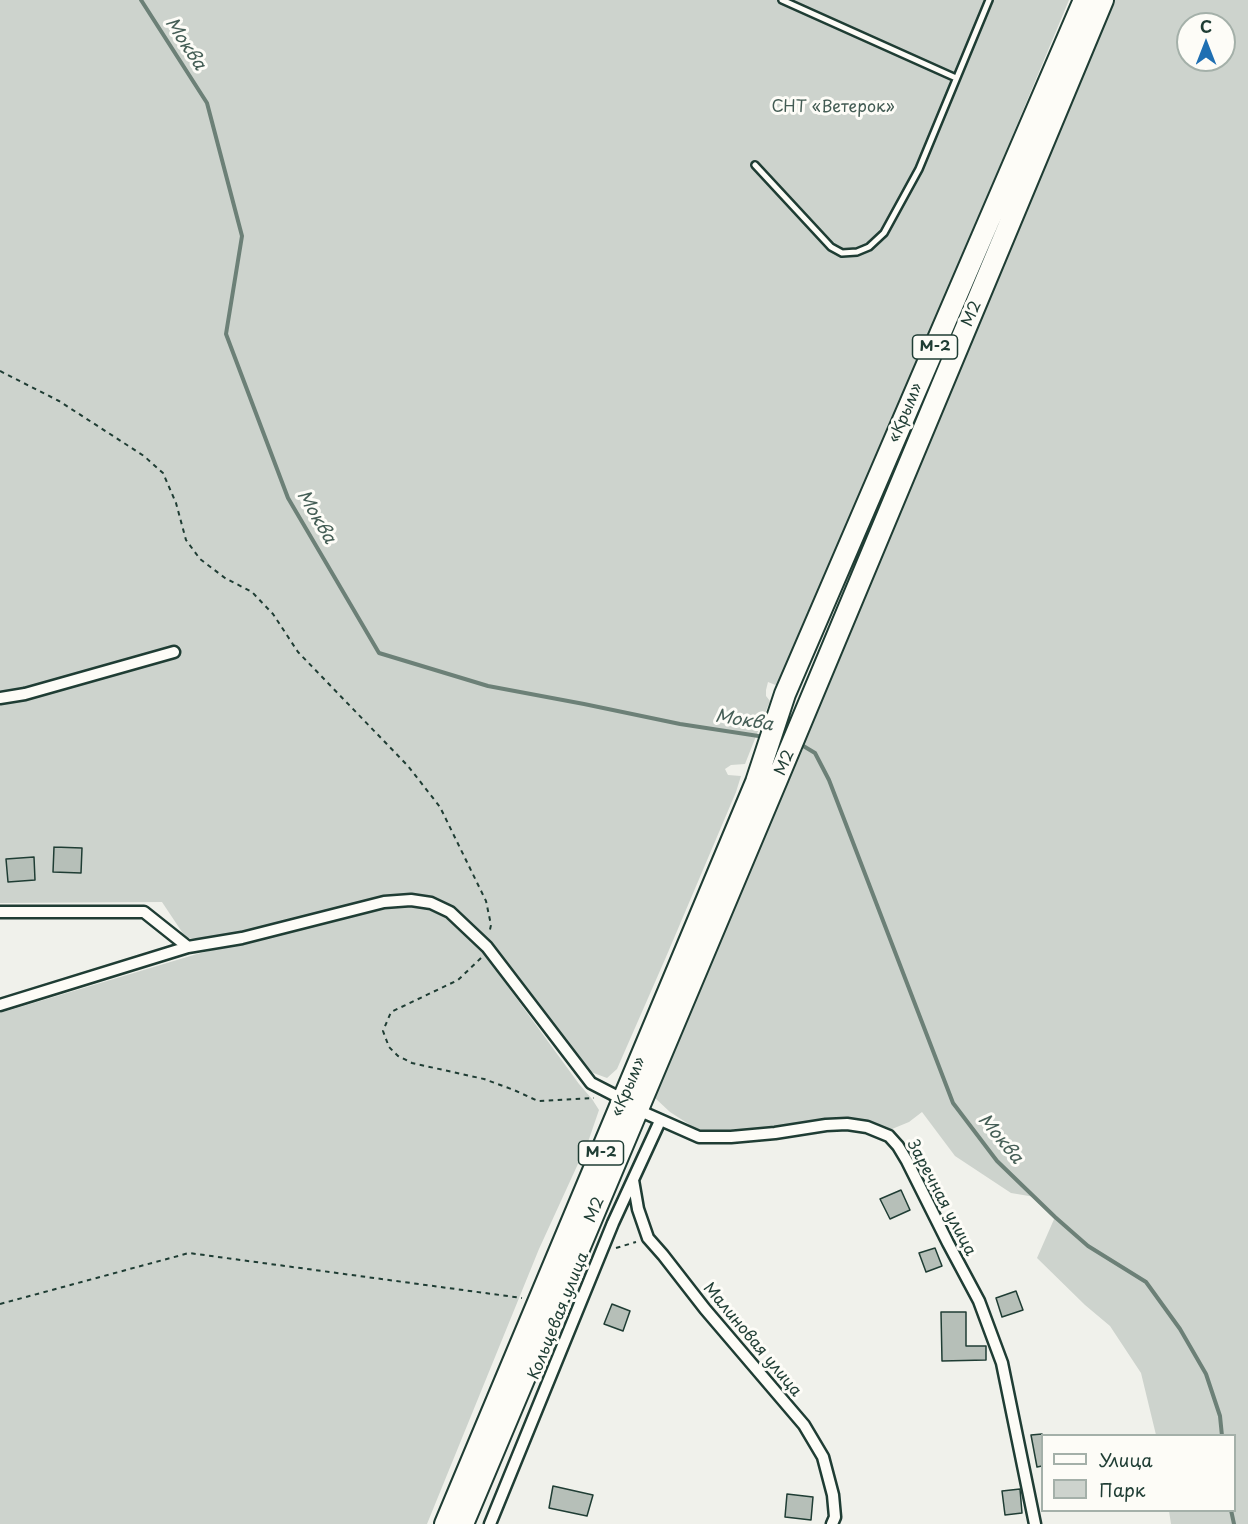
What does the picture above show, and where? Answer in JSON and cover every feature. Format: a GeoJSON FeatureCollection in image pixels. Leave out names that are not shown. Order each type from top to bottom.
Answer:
{"type":"FeatureCollection","features":[{"type":"Feature","properties":{"kind":"highway","name":"«Крым»"},"geometry":{"type":"LineString","coordinates":[[445,1524],[539,1300],[627,1105],[756,782],[785,694],[1084,0]]}},
{"type":"Feature","properties":{"kind":"highway","name":"М2"},"geometry":{"type":"LineString","coordinates":[[463,1524],[627,1105],[777,782],[1103,0]]}},
{"type":"Feature","properties":{"kind":"street"},"geometry":{"type":"LineString","coordinates":[[0,698],[25,694],[174,652]]}},
{"type":"Feature","properties":{"kind":"street","name":"Заречная улица"},"geometry":{"type":"LineString","coordinates":[[0,1005],[188,947],[242,938],[384,902],[411,900],[431,903],[450,912],[486,946],[591,1083],[627,1105],[699,1137],[732,1137],[847,1124],[867,1127],[889,1136],[907,1161],[979,1300],[1002,1363],[1035,1524]]}},
{"type":"Feature","properties":{"kind":"street"},"geometry":{"type":"LineString","coordinates":[[0,912],[144,912],[188,947]]}},
{"type":"Feature","properties":{"kind":"street","name":"Кольцевая улица"},"geometry":{"type":"LineString","coordinates":[[490,1524],[601,1253],[660,1121]]}},
{"type":"Feature","properties":{"kind":"street","name":"Малиновая улица"},"geometry":{"type":"LineString","coordinates":[[633,1180],[638,1209],[648,1238],[804,1425],[823,1457],[833,1495],[835,1522]]}},
{"type":"Feature","properties":{"kind":"lane"},"geometry":{"type":"LineString","coordinates":[[782,0],[956,78]]}},
{"type":"Feature","properties":{"kind":"lane"},"geometry":{"type":"LineString","coordinates":[[755,165],[831,247],[842,253],[857,252],[868,247],[884,233],[919,169],[989,0]]}},
{"type":"Feature","properties":{"kind":"path"},"geometry":{"type":"LineString","coordinates":[[0,370],[60,401],[144,456],[163,473],[176,503],[186,540],[200,559],[225,578],[252,592],[273,614],[298,652],[408,766],[440,807],[486,901],[491,925],[485,955],[458,980],[391,1012],[383,1032],[389,1047],[398,1056],[412,1063],[484,1079],[538,1101],[601,1098],[627,1105]]}},
{"type":"Feature","properties":{"kind":"path"},"geometry":{"type":"LineString","coordinates":[[601,1253],[648,1238]]}},
{"type":"Feature","properties":{"kind":"path"},"geometry":{"type":"LineString","coordinates":[[0,1304],[189,1253],[539,1300]]}},
{"type":"Feature","properties":{"kind":"green space","name":"СНТ «Ветерок»"},"geometry":{"type":"Polygon","coordinates":[[[0,0],[1069,0],[936,319],[778,686],[768,682],[766,696],[770,701],[745,764],[731,765],[725,769],[728,775],[741,776],[736,792],[617,1069],[607,1078],[588,1071],[548,1017],[470,922],[453,907],[435,899],[417,896],[210,938],[186,938],[162,902],[0,903],[0,0]]]}},
{"type":"Feature","properties":{"kind":"green space"},"geometry":{"type":"Polygon","coordinates":[[[1101,0],[1248,0],[1248,1524],[1171,1524],[1169,1512],[1236,1512],[1236,1434],[1156,1434],[1141,1373],[1110,1326],[1037,1258],[1055,1217],[1035,1197],[1011,1193],[955,1156],[922,1112],[909,1122],[892,1129],[868,1125],[731,1136],[701,1132],[670,1112],[655,1098],[651,1081],[1101,0]]]}},
{"type":"Feature","properties":{"kind":"green space"},"geometry":{"type":"Polygon","coordinates":[[[408,905],[422,907],[445,917],[485,955],[599,1110],[588,1142],[539,1249],[427,1524],[0,1524],[0,1013],[197,954],[385,907],[408,905]]]}},
{"type":"Feature","properties":{"kind":"building"},"geometry":{"type":"Polygon","coordinates":[[[54,847],[82,848],[81,873],[53,872],[54,847]]]}},
{"type":"Feature","properties":{"kind":"building"},"geometry":{"type":"Polygon","coordinates":[[[34,857],[35,880],[8,882],[6,859],[34,857]]]}},
{"type":"Feature","properties":{"kind":"building"},"geometry":{"type":"Polygon","coordinates":[[[901,1190],[910,1210],[890,1219],[880,1199],[901,1190]]]}},
{"type":"Feature","properties":{"kind":"building"},"geometry":{"type":"Polygon","coordinates":[[[935,1248],[942,1266],[926,1272],[919,1253],[935,1248]]]}},
{"type":"Feature","properties":{"kind":"building"},"geometry":{"type":"Polygon","coordinates":[[[1016,1291],[1023,1310],[1002,1317],[996,1298],[1016,1291]]]}},
{"type":"Feature","properties":{"kind":"building"},"geometry":{"type":"Polygon","coordinates":[[[612,1304],[630,1311],[623,1331],[604,1324],[612,1304]]]}},
{"type":"Feature","properties":{"kind":"building"},"geometry":{"type":"Polygon","coordinates":[[[941,1312],[966,1312],[966,1346],[986,1346],[986,1360],[942,1361],[941,1312]]]}},
{"type":"Feature","properties":{"kind":"building"},"geometry":{"type":"Polygon","coordinates":[[[1041,1434],[1041,1466],[1037,1467],[1031,1435],[1041,1434]]]}},
{"type":"Feature","properties":{"kind":"building"},"geometry":{"type":"Polygon","coordinates":[[[553,1486],[593,1495],[587,1516],[549,1508],[553,1486]]]}},
{"type":"Feature","properties":{"kind":"building"},"geometry":{"type":"Polygon","coordinates":[[[1020,1489],[1022,1513],[1005,1515],[1002,1491],[1020,1489]]]}},
{"type":"Feature","properties":{"kind":"building"},"geometry":{"type":"Polygon","coordinates":[[[787,1494],[813,1497],[811,1520],[785,1517],[787,1494]]]}},
{"type":"Feature","properties":{"kind":"waterway","name":"Моква"},"geometry":{"type":"LineString","coordinates":[[141,0],[207,103],[242,236],[226,334],[288,498],[379,653],[488,686],[680,724],[765,737]]}},
{"type":"Feature","properties":{"kind":"waterway","name":"Моква"},"geometry":{"type":"LineString","coordinates":[[800,744],[815,753],[829,780],[953,1103],[997,1161],[1055,1217],[1088,1246],[1146,1282],[1180,1329],[1206,1374],[1220,1416],[1222,1434]]}},
{"type":"Feature","properties":{"kind":"waterway","name":"Моква"},"geometry":{"type":"LineString","coordinates":[[1231,1512],[1234,1524]]}}]}
